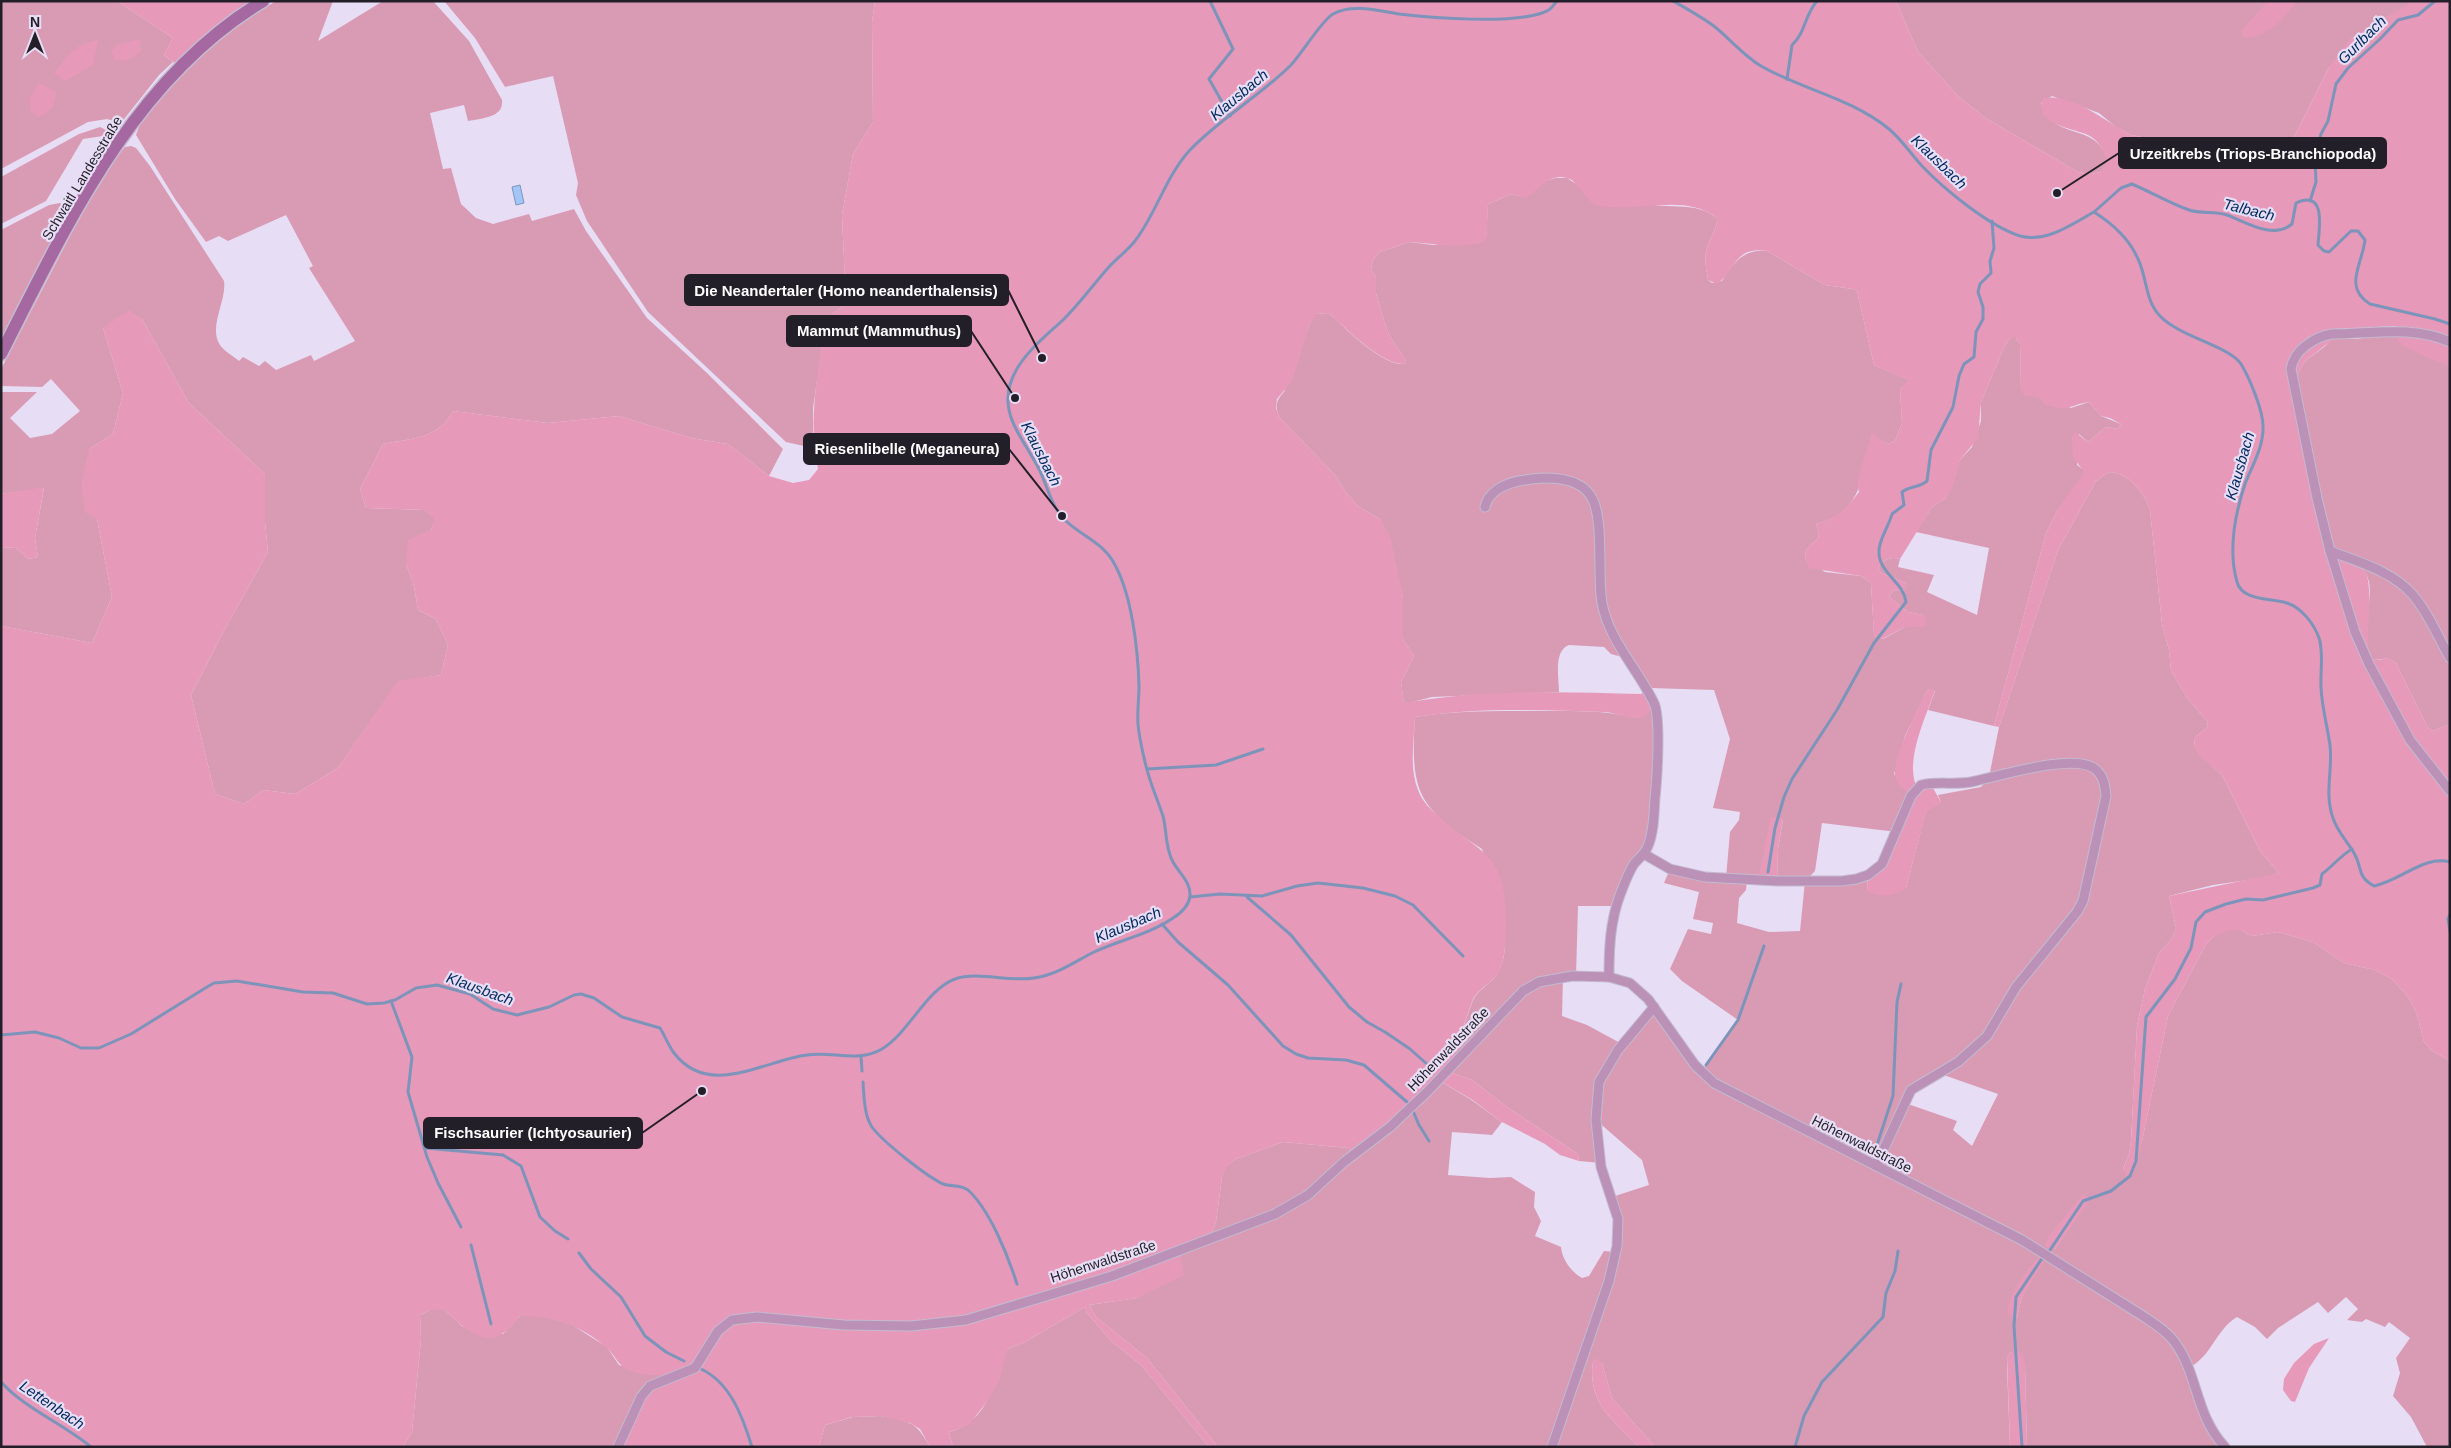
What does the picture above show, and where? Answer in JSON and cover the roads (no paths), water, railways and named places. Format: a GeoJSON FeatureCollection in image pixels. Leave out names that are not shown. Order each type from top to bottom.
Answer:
{"type":"FeatureCollection","features":[{"type":"Feature","properties":{"kind":"street","name":"Schwaitl Landesstraße"},"geometry":{"type":"LineString","coordinates":[[1,354],[77,209],[139,113],[181,66],[200,48],[263,1]]}},
{"type":"Feature","properties":{"kind":"street"},"geometry":{"type":"LineString","coordinates":[[2450,342],[2422,333],[2402,331],[2332,334],[2315,339],[2295,358],[2291,369],[2292,384],[2330,551],[2355,632],[2369,664],[2410,740],[2450,791]]}},
{"type":"Feature","properties":{"kind":"street"},"geometry":{"type":"LineString","coordinates":[[1485,507],[1488,498],[1496,491],[1516,482],[1529,479],[1546,478],[1562,480],[1582,487],[1591,496],[1597,516],[1600,590],[1604,613],[1616,641],[1656,705],[1656,797],[1650,842],[1644,854],[1629,873],[1613,918],[1608,977]]}},
{"type":"Feature","properties":{"kind":"street"},"geometry":{"type":"LineString","coordinates":[[2330,551],[2399,582],[2419,602],[2450,658]]}},
{"type":"Feature","properties":{"kind":"street"},"geometry":{"type":"LineString","coordinates":[[1644,854],[1670,869],[1705,877],[1777,881],[1842,881],[1868,875],[1882,864],[1911,796],[1921,785],[1973,782],[2020,770],[2073,763],[2086,764],[2100,773],[2105,788],[2104,809],[2083,901],[2077,912],[2025,974],[1987,1036],[1958,1062],[1911,1090],[1876,1166]]}},
{"type":"Feature","properties":{"kind":"street","name":"Höhenwaldstraße"},"geometry":{"type":"LineString","coordinates":[[618,1447],[641,1397],[650,1386],[694,1368],[718,1331],[732,1320],[757,1317],[844,1325],[911,1326],[966,1320],[1112,1276],[1275,1214],[1308,1195],[1344,1162],[1390,1127],[1427,1092],[1523,991],[1539,982],[1557,978],[1608,977],[1623,980],[1636,986],[1654,1007],[1695,1065],[1714,1083],[2030,1245],[2126,1304],[2165,1331],[2183,1356],[2208,1426],[2225,1447]]}},
{"type":"Feature","properties":{"kind":"street"},"geometry":{"type":"LineString","coordinates":[[1552,1447],[1609,1281],[1617,1246],[1618,1219],[1601,1167],[1596,1120],[1599,1082],[1618,1050],[1654,1007]]}},
{"type":"Feature","properties":{"kind":"water"},"geometry":{"type":"Polygon","coordinates":[[[520,185],[524,203],[516,205],[512,187],[520,185]]]}},
{"type":"Feature","properties":{"kind":"waterway"},"geometry":{"type":"LineString","coordinates":[[1210,1],[1233,49],[1209,79],[1230,116]]}},
{"type":"Feature","properties":{"kind":"waterway","name":"Klausbach"},"geometry":{"type":"LineString","coordinates":[[1,1035],[35,1032],[59,1038],[81,1048],[99,1048],[131,1034],[214,983],[237,981],[303,992],[333,993],[367,1004],[384,1003],[395,1000],[416,988],[437,985],[470,994],[493,1009],[517,1015],[549,1007],[574,995],[581,994],[594,998],[622,1017],[660,1028],[674,1053],[688,1066],[704,1073],[720,1075],[756,1069],[807,1055],[855,1056],[873,1053],[892,1041],[937,991],[947,983],[958,978],[985,976],[1025,979],[1042,976],[1058,971],[1094,952],[1164,924],[1186,906],[1190,891],[1187,882],[1170,857],[1163,816],[1149,776],[1139,734],[1137,656],[1126,592],[1110,557],[1099,546],[1066,521],[1054,504],[1040,471],[1012,421],[1008,396],[1011,382],[1018,367],[1028,354],[1070,313],[1108,268],[1135,241],[1173,173],[1189,151],[1213,128],[1291,65],[1323,23],[1333,14],[1357,8],[1432,17],[1511,18],[1548,11],[1557,1]]}},
{"type":"Feature","properties":{"kind":"waterway","name":"Klausbach"},"geometry":{"type":"LineString","coordinates":[[1673,1],[1715,27],[1761,66],[1793,82],[1859,109],[1874,118],[1894,133],[1922,166],[1943,186],[1981,216],[2008,231],[2020,236],[2040,237],[2068,227],[2094,212],[2108,221],[2130,244],[2141,266],[2149,296],[2160,316],[2179,330],[2226,352],[2241,364],[2258,403],[2263,433],[2257,456],[2238,507],[2233,545],[2234,570],[2237,582],[2245,593],[2258,598],[2292,605],[2307,617],[2319,638],[2322,663],[2323,709],[2331,754],[2329,800],[2335,823],[2357,858],[2362,875],[2374,886],[2421,865],[2440,861],[2450,862]]}},
{"type":"Feature","properties":{"kind":"waterway"},"geometry":{"type":"LineString","coordinates":[[1787,79],[1792,45],[1800,35],[1817,1]]}},
{"type":"Feature","properties":{"kind":"waterway","name":"Gurlbach"},"geometry":{"type":"LineString","coordinates":[[2310,201],[2316,182],[2315,159],[2321,134],[2328,121],[2336,84],[2348,68],[2398,20],[2418,15],[2435,1]]}},
{"type":"Feature","properties":{"kind":"waterway","name":"Talbach"},"geometry":{"type":"LineString","coordinates":[[2094,212],[2121,188],[2132,184],[2189,210],[2227,215],[2260,228],[2276,230],[2292,224],[2296,203],[2306,200],[2313,201],[2317,206],[2320,221],[2318,245],[2324,251],[2329,252],[2351,231],[2358,231],[2365,240],[2356,275],[2357,290],[2362,297],[2370,304],[2450,324]]}},
{"type":"Feature","properties":{"kind":"waterway"},"geometry":{"type":"LineString","coordinates":[[1768,872],[1775,828],[1784,797],[1792,779],[1837,710],[1874,643],[1906,602],[1901,589],[1887,572],[1880,559],[1879,546],[1892,514],[1904,505],[1902,492],[1927,481],[1931,450],[1953,407],[1959,376],[1964,364],[1974,357],[1976,332],[1983,319],[1983,307],[1978,292],[1980,284],[1991,273],[1990,261],[1994,248],[1992,221]]}},
{"type":"Feature","properties":{"kind":"waterway"},"geometry":{"type":"LineString","coordinates":[[1147,769],[1216,765],[1263,749]]}},
{"type":"Feature","properties":{"kind":"waterway"},"geometry":{"type":"LineString","coordinates":[[2050,1250],[2083,1201],[2111,1191],[2130,1176],[2136,1161],[2146,1017],[2175,979],[2191,948],[2196,922],[2205,912],[2226,904],[2246,899],[2263,900],[2320,885],[2322,874],[2352,849]]}},
{"type":"Feature","properties":{"kind":"waterway"},"geometry":{"type":"LineString","coordinates":[[1190,897],[1220,894],[1262,896],[1297,886],[1318,883],[1363,888],[1395,896],[1413,905],[1463,956]]}},
{"type":"Feature","properties":{"kind":"waterway"},"geometry":{"type":"LineString","coordinates":[[1247,897],[1291,935],[1349,1007],[1367,1022],[1410,1049],[1428,1065]]}},
{"type":"Feature","properties":{"kind":"waterway","name":"Klausbach"},"geometry":{"type":"LineString","coordinates":[[2450,914],[2448,919],[2450,931]]}},
{"type":"Feature","properties":{"kind":"waterway"},"geometry":{"type":"LineString","coordinates":[[1162,924],[1178,942],[1228,985],[1283,1046],[1296,1054],[1308,1058],[1346,1060],[1364,1065],[1407,1102]]}},
{"type":"Feature","properties":{"kind":"waterway"},"geometry":{"type":"LineString","coordinates":[[1706,1065],[1738,1020],[1764,946]]}},
{"type":"Feature","properties":{"kind":"waterway"},"geometry":{"type":"LineString","coordinates":[[1874,1154],[1893,1096],[1897,1002],[1901,984]]}},
{"type":"Feature","properties":{"kind":"waterway"},"geometry":{"type":"LineString","coordinates":[[391,1001],[412,1057],[408,1092],[427,1157],[461,1227]]}},
{"type":"Feature","properties":{"kind":"waterway"},"geometry":{"type":"LineString","coordinates":[[861,1056],[862,1071]]}},
{"type":"Feature","properties":{"kind":"waterway"},"geometry":{"type":"LineString","coordinates":[[863,1082],[866,1111],[872,1127],[894,1149],[926,1174],[943,1184],[959,1186],[968,1190],[984,1209],[991,1221],[1009,1260],[1017,1284]]}},
{"type":"Feature","properties":{"kind":"waterway"},"geometry":{"type":"LineString","coordinates":[[1413,1111],[1429,1141]]}},
{"type":"Feature","properties":{"kind":"waterway"},"geometry":{"type":"LineString","coordinates":[[425,1148],[503,1155],[521,1166],[540,1217],[555,1231],[568,1239]]}},
{"type":"Feature","properties":{"kind":"waterway"},"geometry":{"type":"LineString","coordinates":[[471,1245],[491,1324]]}},
{"type":"Feature","properties":{"kind":"waterway"},"geometry":{"type":"LineString","coordinates":[[1795,1447],[1804,1416],[1822,1382],[1883,1317],[1886,1293],[1895,1271],[1898,1251]]}},
{"type":"Feature","properties":{"kind":"waterway"},"geometry":{"type":"LineString","coordinates":[[579,1253],[591,1269],[621,1297],[645,1336],[666,1352],[684,1361]]}},
{"type":"Feature","properties":{"kind":"waterway"},"geometry":{"type":"LineString","coordinates":[[2022,1447],[2014,1326],[2016,1297],[2043,1257]]}},
{"type":"Feature","properties":{"kind":"waterway"},"geometry":{"type":"LineString","coordinates":[[701,1369],[711,1375],[728,1392],[740,1413],[752,1447]]}},
{"type":"Feature","properties":{"kind":"waterway","name":"Lettenbach"},"geometry":{"type":"LineString","coordinates":[[1,1382],[33,1409],[91,1447]]}},
{"type":"Feature","properties":{"kind":"place","name":"Urzeitkrebs (Triops-Branchiopoda)"},"geometry":{"type":"Point","coordinates":[2057,193]}},
{"type":"Feature","properties":{"kind":"place","name":"Die Neandertaler (Homo neanderthalensis)"},"geometry":{"type":"Point","coordinates":[1042,358]}},
{"type":"Feature","properties":{"kind":"place","name":"Mammut (Mammuthus)"},"geometry":{"type":"Point","coordinates":[1015,398]}},
{"type":"Feature","properties":{"kind":"place","name":"Riesenlibelle (Meganeura)"},"geometry":{"type":"Point","coordinates":[1062,516]}},
{"type":"Feature","properties":{"kind":"place","name":"Fischsaurier (Ichtyosaurier)"},"geometry":{"type":"Point","coordinates":[702,1091]}}]}
